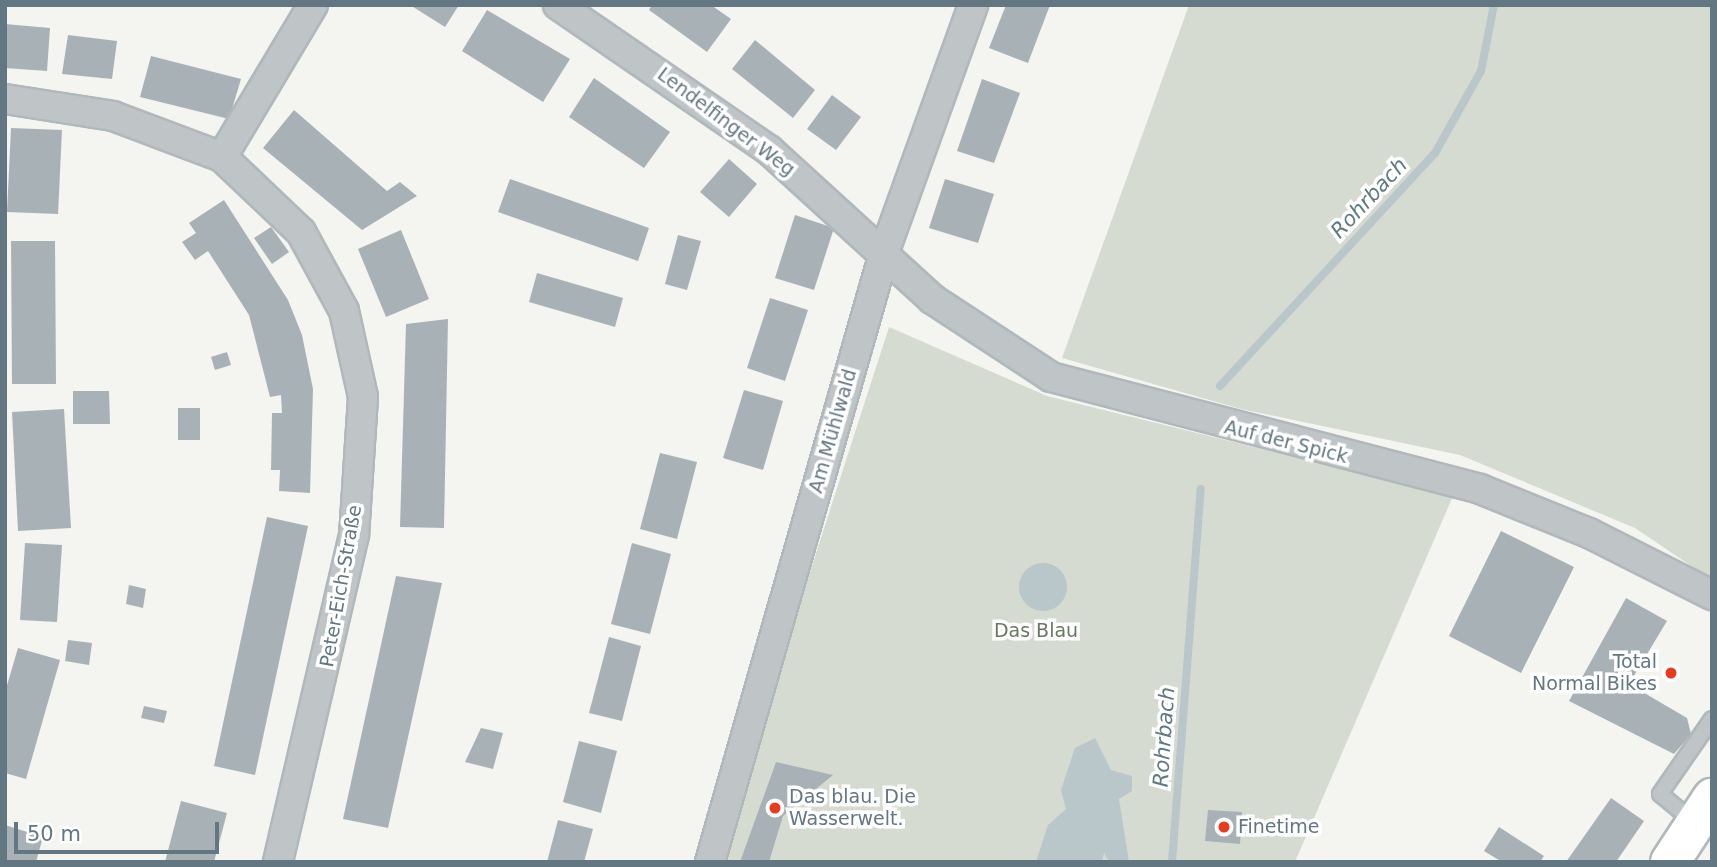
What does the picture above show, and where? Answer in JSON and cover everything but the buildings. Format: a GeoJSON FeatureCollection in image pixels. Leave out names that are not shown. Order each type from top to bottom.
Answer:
{"type":"FeatureCollection","features":[{"type":"Feature","properties":{"kind":"main road"},"geometry":{"type":"LineString","coordinates":[[1670,862],[1703,811]]}},
{"type":"Feature","properties":{"kind":"street"},"geometry":{"type":"LineString","coordinates":[[222,157],[313,5]]}},
{"type":"Feature","properties":{"kind":"street","name":"Lendelfinger Weg"},"geometry":{"type":"LineString","coordinates":[[558,5],[769,150],[885,250]]}},
{"type":"Feature","properties":{"kind":"street","name":"Am Mühlwald"},"geometry":{"type":"LineString","coordinates":[[710,862],[885,250],[973,5]]}},
{"type":"Feature","properties":{"kind":"street","name":"Peter-Eich-Straße"},"geometry":{"type":"LineString","coordinates":[[5,99],[113,116],[222,157],[272,199],[325,269],[344,311],[363,397],[354,535],[278,862]]}},
{"type":"Feature","properties":{"kind":"street","name":"Auf der Spick"},"geometry":{"type":"LineString","coordinates":[[885,250],[932,299],[1051,377],[1480,489],[1589,533],[1712,595]]}},
{"type":"Feature","properties":{"kind":"lane"},"geometry":{"type":"LineString","coordinates":[[1703,811],[1660,794],[1712,719]]}},
{"type":"Feature","properties":{"kind":"green space"},"geometry":{"type":"Polygon","coordinates":[[[1189,5],[1712,5],[1712,580],[1635,528],[1460,455],[1241,409],[1062,358],[1189,5]]]}},
{"type":"Feature","properties":{"kind":"green space","name":"Das Blau"},"geometry":{"type":"Polygon","coordinates":[[[889,327],[1047,396],[1453,496],[1295,862],[727,862],[779,668],[889,327]]]}},
{"type":"Feature","properties":{"kind":"shaded area"},"geometry":{"type":"Polygon","coordinates":[[[1043,563],[1060,570],[1067,587],[1060,604],[1043,611],[1026,604],[1019,587],[1026,570],[1043,563]]]}},
{"type":"Feature","properties":{"kind":"shaded area"},"geometry":{"type":"Polygon","coordinates":[[[1095,738],[1111,770],[1132,776],[1132,791],[1119,799],[1129,862],[1109,862],[1104,853],[1102,862],[1036,862],[1048,825],[1066,809],[1061,790],[1075,748],[1095,738]]]}},
{"type":"Feature","properties":{"kind":"waterway","name":"Rohrbach"},"geometry":{"type":"LineString","coordinates":[[1220,386],[1435,153],[1481,71],[1494,5]]}},
{"type":"Feature","properties":{"kind":"waterway","name":"Rohrbach"},"geometry":{"type":"LineString","coordinates":[[1172,862],[1201,489]]}},
{"type":"Feature","properties":{"kind":"place","name":"Total Normal Bikes"},"geometry":{"type":"Point","coordinates":[1671,673]}},
{"type":"Feature","properties":{"kind":"place","name":"Das blau. Die Wasserwelt."},"geometry":{"type":"Point","coordinates":[775,808]}},
{"type":"Feature","properties":{"kind":"place","name":"Finetime"},"geometry":{"type":"Point","coordinates":[1224,827]}}]}
